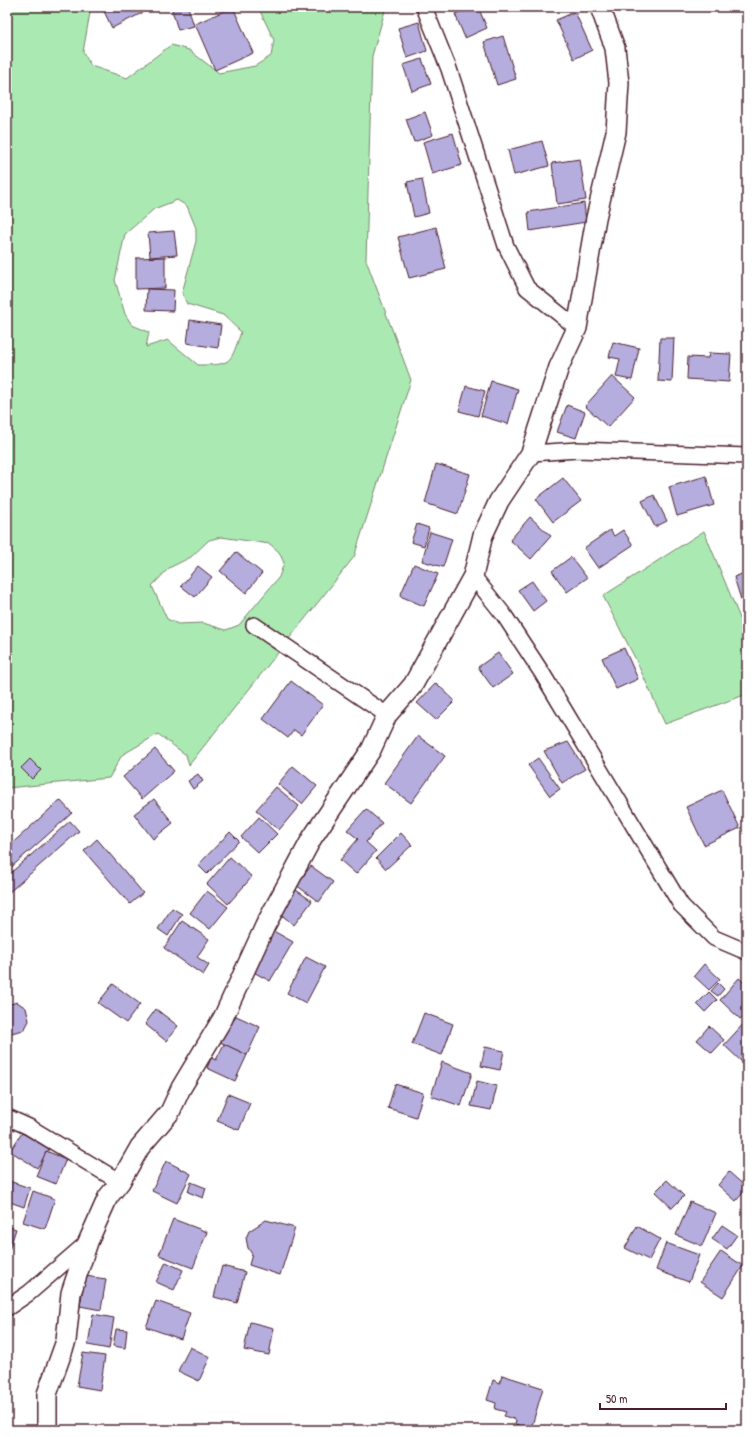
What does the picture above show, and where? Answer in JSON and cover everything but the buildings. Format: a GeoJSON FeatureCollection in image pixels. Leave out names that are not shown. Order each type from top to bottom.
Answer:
{"type":"FeatureCollection","features":[{"type":"Feature","properties":{"kind":"street"},"geometry":{"type":"LineString","coordinates":[[424,7],[451,76],[506,246],[527,288],[577,328]]}},
{"type":"Feature","properties":{"kind":"street"},"geometry":{"type":"LineString","coordinates":[[46,1430],[47,1394],[66,1341],[71,1294],[88,1242],[108,1197],[120,1182],[140,1147],[170,1112],[181,1088],[223,1018],[265,926],[312,838],[371,750],[387,715],[413,685],[473,576],[483,535],[499,501],[531,453],[558,367],[577,328],[596,218],[616,132],[619,82],[615,48],[600,7]]}},
{"type":"Feature","properties":{"kind":"street"},"geometry":{"type":"LineString","coordinates":[[531,453],[578,450],[747,456]]}},
{"type":"Feature","properties":{"kind":"street"},"geometry":{"type":"LineString","coordinates":[[473,576],[504,615],[542,673],[681,905],[714,938],[747,952]]}},
{"type":"Feature","properties":{"kind":"street"},"geometry":{"type":"LineString","coordinates":[[254,625],[387,715]]}},
{"type":"Feature","properties":{"kind":"street"},"geometry":{"type":"LineString","coordinates":[[7,1117],[29,1127],[120,1182]]}},
{"type":"Feature","properties":{"kind":"street"},"geometry":{"type":"LineString","coordinates":[[7,1308],[29,1293],[88,1242]]}},
{"type":"Feature","properties":{"kind":"green space"},"geometry":{"type":"Polygon","coordinates":[[[7,7],[91,7],[83,52],[91,66],[127,78],[171,45],[189,50],[219,73],[255,66],[271,56],[274,40],[258,7],[386,7],[372,56],[366,260],[411,380],[354,557],[189,765],[186,755],[158,734],[122,755],[109,778],[7,788],[7,7]],[[177,200],[154,209],[125,234],[115,280],[125,314],[132,325],[149,332],[146,347],[168,340],[198,365],[224,363],[232,357],[241,332],[223,315],[187,304],[182,293],[196,241],[196,228],[187,206],[177,200]],[[221,537],[209,540],[191,557],[169,568],[152,586],[167,619],[178,624],[203,623],[226,630],[239,625],[279,577],[284,563],[279,552],[270,544],[221,537]]]}},
{"type":"Feature","properties":{"kind":"green space"},"geometry":{"type":"Polygon","coordinates":[[[704,531],[744,628],[747,628],[747,694],[665,724],[635,658],[603,596],[704,531]]]}}]}
